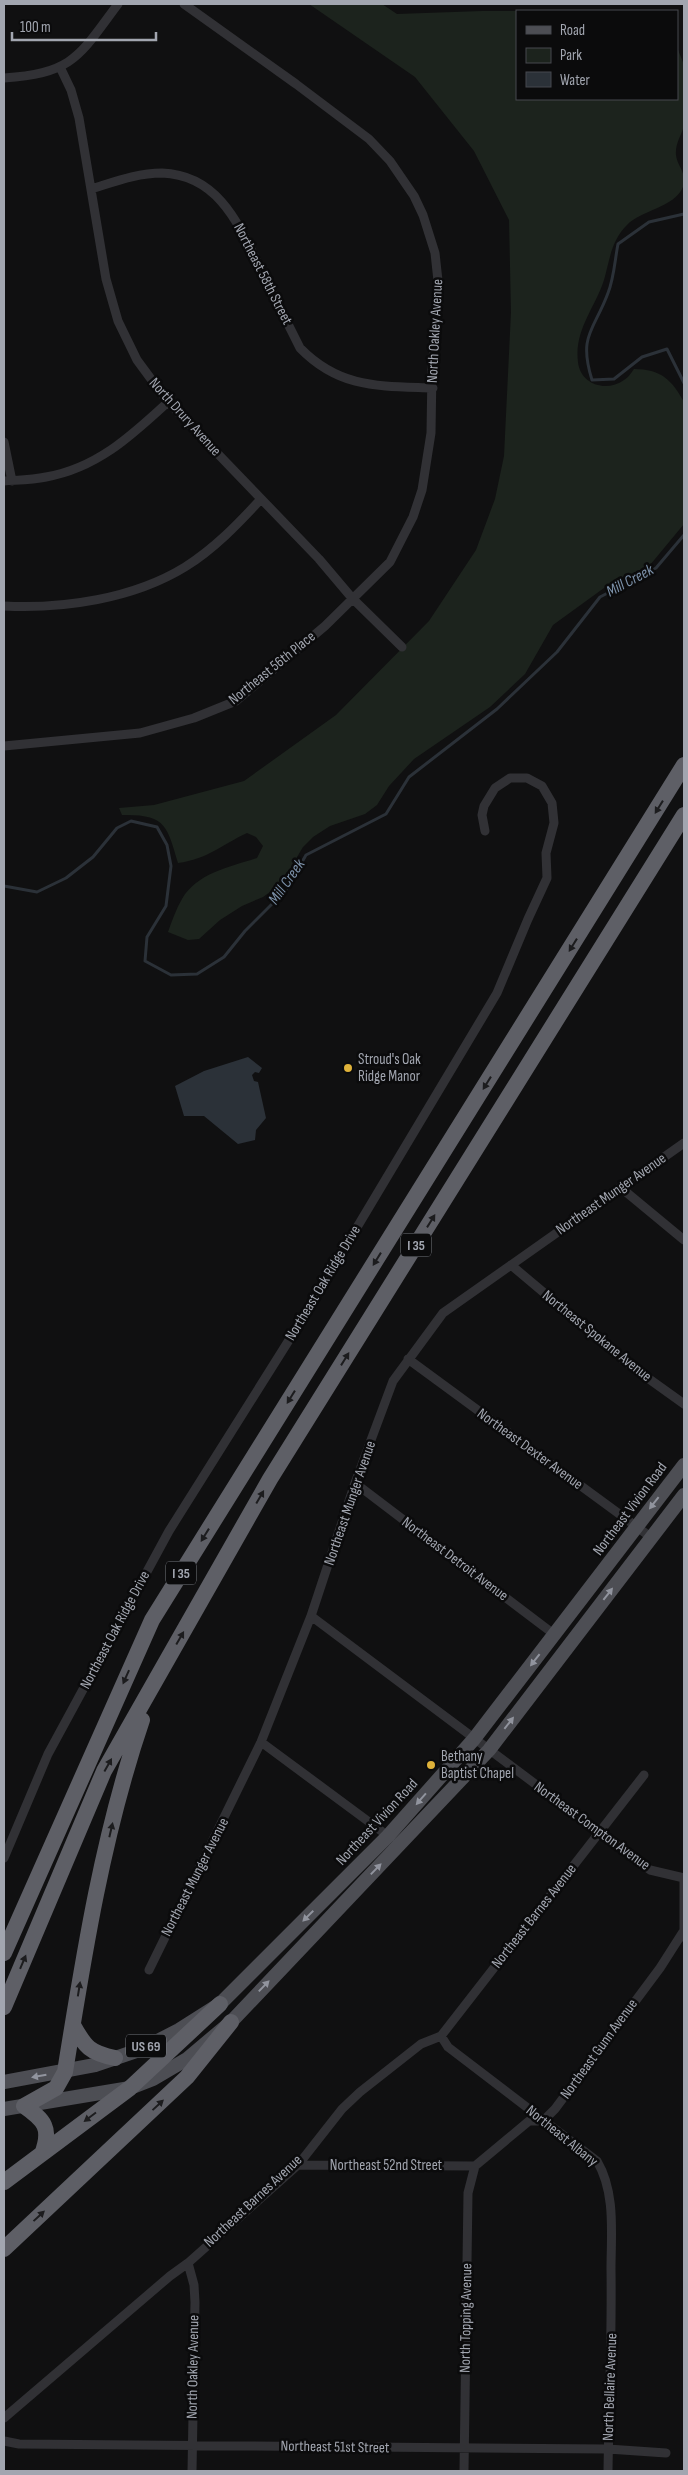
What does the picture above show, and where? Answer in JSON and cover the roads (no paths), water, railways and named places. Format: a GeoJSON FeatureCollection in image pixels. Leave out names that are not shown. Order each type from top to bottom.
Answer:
{"type":"FeatureCollection","features":[{"type":"Feature","properties":{"kind":"highway","name":"I 35"},"geometry":{"type":"LineString","coordinates":[[4,1953],[152,1620],[684,765]]}},
{"type":"Feature","properties":{"kind":"highway","name":"I 35"},"geometry":{"type":"LineString","coordinates":[[4,2007],[104,1771],[270,1479],[684,815]]}},
{"type":"Feature","properties":{"kind":"highway"},"geometry":{"type":"LineString","coordinates":[[42,2154],[47,2132],[40,2118],[24,2106],[56,2088],[65,2072],[84,1952],[125,1770],[156,1681]]}},
{"type":"Feature","properties":{"kind":"highway"},"geometry":{"type":"LineString","coordinates":[[4,2182],[130,2088],[220,2004]]}},
{"type":"Feature","properties":{"kind":"highway"},"geometry":{"type":"LineString","coordinates":[[4,2249],[187,2077],[231,2022]]}},
{"type":"Feature","properties":{"kind":"highway"},"geometry":{"type":"LineString","coordinates":[[73,2025],[83,2044],[98,2054],[115,2058]]}},
{"type":"Feature","properties":{"kind":"main road","name":"Northeast Vivion Road"},"geometry":{"type":"LineString","coordinates":[[8,2082],[65,2072],[142,2049],[172,2034],[220,2004],[388,1836],[474,1739],[684,1464]]}},
{"type":"Feature","properties":{"kind":"main road","name":"Northeast Vivion Road"},"geometry":{"type":"LineString","coordinates":[[4,2108],[130,2088],[153,2079],[187,2059],[231,2022],[489,1750],[684,1495]]}},
{"type":"Feature","properties":{"kind":"street"},"geometry":{"type":"LineString","coordinates":[[4,78],[42,74],[60,67],[81,53],[118,4]]}},
{"type":"Feature","properties":{"kind":"street","name":"North Oakley Avenue"},"geometry":{"type":"LineString","coordinates":[[184,4],[369,139],[403,178],[423,214],[433,244],[438,271],[439,308],[435,338],[428,462],[413,517],[390,562],[352,598]]}},
{"type":"Feature","properties":{"kind":"street","name":"North Drury Avenue"},"geometry":{"type":"LineString","coordinates":[[60,67],[76,104],[106,279],[118,321],[137,360],[168,402],[319,559],[352,598],[402,647]]}},
{"type":"Feature","properties":{"kind":"street","name":"Northeast 58th Street"},"geometry":{"type":"LineString","coordinates":[[91,189],[149,173],[176,175],[202,184],[214,192],[232,211],[300,348],[310,358],[326,370],[351,380],[376,385],[433,388]]}},
{"type":"Feature","properties":{"kind":"street"},"geometry":{"type":"LineString","coordinates":[[4,442],[8,481],[52,476],[96,460],[127,440],[168,402]]}},
{"type":"Feature","properties":{"kind":"street"},"geometry":{"type":"LineString","coordinates":[[4,606],[25,607],[90,602],[151,583],[184,568],[214,546],[261,499]]}},
{"type":"Feature","properties":{"kind":"street","name":"Northeast 56th Place"},"geometry":{"type":"LineString","coordinates":[[4,746],[140,732],[176,724],[220,708],[236,701],[325,626],[352,598]]}},
{"type":"Feature","properties":{"kind":"street","name":"Northeast Oak Ridge Drive"},"geometry":{"type":"LineString","coordinates":[[4,1858],[48,1754],[169,1531],[301,1321],[498,994],[528,918],[547,878],[546,853],[554,823],[552,803],[542,786],[527,778],[510,778],[495,788],[484,806],[482,815],[485,831]]}},
{"type":"Feature","properties":{"kind":"street","name":"Northeast Munger Avenue"},"geometry":{"type":"LineString","coordinates":[[148,1970],[261,1742],[311,1616],[355,1484],[393,1381],[443,1313],[684,1143]]}},
{"type":"Feature","properties":{"kind":"street"},"geometry":{"type":"LineString","coordinates":[[620,1187],[684,1240]]}},
{"type":"Feature","properties":{"kind":"street","name":"Northeast Spokane Avenue"},"geometry":{"type":"LineString","coordinates":[[511,1265],[631,1366],[684,1404]]}},
{"type":"Feature","properties":{"kind":"street","name":"Northeast Dexter Avenue"},"geometry":{"type":"LineString","coordinates":[[408,1359],[652,1538]]}},
{"type":"Feature","properties":{"kind":"street","name":"Northeast Detroit Avenue"},"geometry":{"type":"LineString","coordinates":[[355,1484],[555,1635]]}},
{"type":"Feature","properties":{"kind":"street","name":"Northeast Compton Avenue"},"geometry":{"type":"LineString","coordinates":[[311,1616],[650,1870],[684,1878],[683,1936]]}},
{"type":"Feature","properties":{"kind":"street"},"geometry":{"type":"LineString","coordinates":[[261,1742],[388,1836]]}},
{"type":"Feature","properties":{"kind":"street","name":"Northeast Barnes Avenue"},"geometry":{"type":"LineString","coordinates":[[4,2418],[170,2276],[188,2263],[298,2164],[342,2109],[360,2092],[421,2044],[441,2036],[644,1775]]}},
{"type":"Feature","properties":{"kind":"street","name":"Northeast Gunn Avenue"},"geometry":{"type":"LineString","coordinates":[[543,2121],[555,2109],[683,1936]]}},
{"type":"Feature","properties":{"kind":"street","name":"Northeast Albany"},"geometry":{"type":"LineString","coordinates":[[441,2036],[448,2047],[597,2161],[604,2173],[610,2198],[611,2304]]}},
{"type":"Feature","properties":{"kind":"street"},"geometry":{"type":"LineString","coordinates":[[475,2166],[529,2121],[543,2121]]}},
{"type":"Feature","properties":{"kind":"street","name":"Northeast 52nd Street"},"geometry":{"type":"LineString","coordinates":[[298,2164],[475,2166]]}},
{"type":"Feature","properties":{"kind":"street","name":"North Topping Avenue"},"geometry":{"type":"LineString","coordinates":[[464,2471],[468,2193],[475,2166]]}},
{"type":"Feature","properties":{"kind":"street","name":"North Oakley Avenue"},"geometry":{"type":"LineString","coordinates":[[188,2263],[194,2285],[195,2302],[192,2471]]}},
{"type":"Feature","properties":{"kind":"street","name":"North Bellaire Avenue"},"geometry":{"type":"LineString","coordinates":[[608,2471],[611,2304]]}},
{"type":"Feature","properties":{"kind":"street","name":"Northeast 51st Street"},"geometry":{"type":"LineString","coordinates":[[4,2441],[18,2444],[608,2449],[666,2453]]}},
{"type":"Feature","properties":{"kind":"water"},"geometry":{"type":"Polygon","coordinates":[[[248,1057],[262,1068],[259,1073],[255,1072],[252,1075],[254,1081],[258,1082],[266,1118],[256,1130],[255,1140],[238,1144],[204,1116],[184,1116],[175,1086],[204,1071],[248,1057]]]}},
{"type":"Feature","properties":{"kind":"waterway","name":"Mill Creek"},"geometry":{"type":"LineString","coordinates":[[684,214],[649,222],[618,244],[610,287],[587,343],[588,365],[592,380],[614,379],[642,357],[667,349],[684,383]]}},
{"type":"Feature","properties":{"kind":"waterway","name":"Mill Creek"},"geometry":{"type":"LineString","coordinates":[[4,886],[37,892],[66,878],[93,857],[117,828],[131,821],[157,827],[167,845],[171,866],[166,906],[147,937],[145,961],[171,975],[197,974],[224,957],[245,931],[286,890],[306,855],[386,814],[409,777],[497,709],[557,652],[600,597],[656,568],[684,535]]}},
{"type":"Feature","properties":{"kind":"place","name":"Stroud's Oak Ridge Manor"},"geometry":{"type":"Point","coordinates":[348,1068]}},
{"type":"Feature","properties":{"kind":"place","name":"Bethany Baptist Chapel"},"geometry":{"type":"Point","coordinates":[431,1765]}}]}
